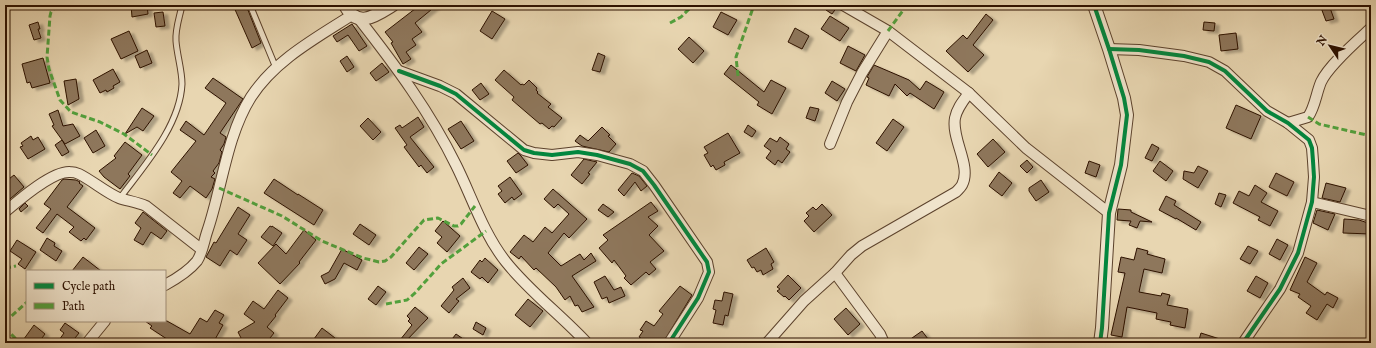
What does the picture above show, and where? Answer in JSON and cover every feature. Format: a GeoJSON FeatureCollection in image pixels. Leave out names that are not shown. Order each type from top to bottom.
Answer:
{"type":"FeatureCollection","features":[{"type":"Feature","properties":{"kind":"street"},"geometry":{"type":"LineString","coordinates":[[352,13],[369,19],[393,5]]}},
{"type":"Feature","properties":{"kind":"street"},"geometry":{"type":"LineString","coordinates":[[843,5],[888,31],[969,93],[1026,148],[1110,213]]}},
{"type":"Feature","properties":{"kind":"street"},"geometry":{"type":"LineString","coordinates":[[1094,5],[1124,98],[1126,115],[1121,165],[1110,213],[1100,343]]}},
{"type":"Feature","properties":{"kind":"street"},"geometry":{"type":"LineString","coordinates":[[166,283],[187,271],[197,260],[213,214],[225,161],[239,123],[252,97],[276,68],[293,54],[352,13]]}},
{"type":"Feature","properties":{"kind":"street"},"geometry":{"type":"LineString","coordinates":[[352,13],[399,70],[438,131],[456,165],[486,231],[505,262],[587,343]]}},
{"type":"Feature","properties":{"kind":"street"},"geometry":{"type":"LineString","coordinates":[[1288,123],[1308,117],[1312,111],[1322,81],[1346,52],[1371,28]]}},
{"type":"Feature","properties":{"kind":"street"},"geometry":{"type":"LineString","coordinates":[[830,144],[850,96],[862,73],[888,31]]}},
{"type":"Feature","properties":{"kind":"street"},"geometry":{"type":"LineString","coordinates":[[1109,49],[1140,50],[1184,56],[1209,62],[1225,71],[1268,111],[1288,123],[1309,140],[1312,148],[1314,177],[1312,202],[1298,253],[1280,289],[1244,343]]}},
{"type":"Feature","properties":{"kind":"street"},"geometry":{"type":"LineString","coordinates":[[399,70],[444,87],[456,94],[524,150],[552,155],[578,152],[597,155],[630,164],[643,171],[707,262],[709,272],[698,298],[669,343]]}},
{"type":"Feature","properties":{"kind":"street"},"geometry":{"type":"LineString","coordinates":[[767,343],[804,301],[862,246],[956,192],[963,184],[965,170],[963,158],[956,139],[955,118],[961,103],[969,93]]}},
{"type":"Feature","properties":{"kind":"street"},"geometry":{"type":"LineString","coordinates":[[5,212],[33,190],[56,176],[71,172],[79,174],[120,198],[146,206],[201,249]]}},
{"type":"Feature","properties":{"kind":"street"},"geometry":{"type":"LineString","coordinates":[[1312,202],[1371,216]]}},
{"type":"Feature","properties":{"kind":"street"},"geometry":{"type":"LineString","coordinates":[[835,273],[880,334],[884,343]]}},
{"type":"Feature","properties":{"kind":"street"},"geometry":{"type":"LineString","coordinates":[[87,343],[105,322]]}},
{"type":"Feature","properties":{"kind":"lane"},"geometry":{"type":"LineString","coordinates":[[120,198],[154,152],[169,127],[180,98],[182,82],[176,40],[182,5]]}},
{"type":"Feature","properties":{"kind":"lane"},"geometry":{"type":"LineString","coordinates":[[250,5],[276,68]]}},
{"type":"Feature","properties":{"kind":"building"},"geometry":{"type":"Polygon","coordinates":[[[131,5],[147,5],[148,14],[132,17],[131,5]]]}},
{"type":"Feature","properties":{"kind":"building"},"geometry":{"type":"Polygon","coordinates":[[[233,5],[246,5],[261,43],[252,48],[233,5]]]}},
{"type":"Feature","properties":{"kind":"building"},"geometry":{"type":"Polygon","coordinates":[[[420,5],[437,5],[415,23],[422,32],[412,39],[416,45],[406,52],[411,59],[403,64],[391,43],[393,42],[385,32],[420,5]]]}},
{"type":"Feature","properties":{"kind":"building"},"geometry":{"type":"Polygon","coordinates":[[[829,5],[837,5],[832,14],[826,10],[829,5]]]}},
{"type":"Feature","properties":{"kind":"building"},"geometry":{"type":"Polygon","coordinates":[[[1320,5],[1329,5],[1334,19],[1326,21],[1320,5]]]}},
{"type":"Feature","properties":{"kind":"building"},"geometry":{"type":"Polygon","coordinates":[[[492,11],[505,19],[492,39],[480,31],[492,11]]]}},
{"type":"Feature","properties":{"kind":"building"},"geometry":{"type":"Polygon","coordinates":[[[163,12],[165,26],[156,27],[154,13],[163,12]]]}},
{"type":"Feature","properties":{"kind":"building"},"geometry":{"type":"Polygon","coordinates":[[[721,12],[737,20],[728,35],[713,27],[721,12]]]}},
{"type":"Feature","properties":{"kind":"building"},"geometry":{"type":"Polygon","coordinates":[[[986,14],[993,20],[973,45],[984,55],[968,72],[946,51],[963,35],[967,39],[986,14]]]}},
{"type":"Feature","properties":{"kind":"building"},"geometry":{"type":"Polygon","coordinates":[[[830,16],[849,28],[840,41],[821,29],[830,16]]]}},
{"type":"Feature","properties":{"kind":"building"},"geometry":{"type":"Polygon","coordinates":[[[38,22],[40,29],[38,29],[41,38],[34,40],[29,25],[38,22]]]}},
{"type":"Feature","properties":{"kind":"building"},"geometry":{"type":"Polygon","coordinates":[[[1204,22],[1215,23],[1214,31],[1203,30],[1204,22]]]}},
{"type":"Feature","properties":{"kind":"building"},"geometry":{"type":"Polygon","coordinates":[[[352,24],[367,46],[359,51],[348,35],[337,42],[333,36],[352,24]]]}},
{"type":"Feature","properties":{"kind":"building"},"geometry":{"type":"Polygon","coordinates":[[[795,28],[809,36],[802,49],[788,42],[795,28]]]}},
{"type":"Feature","properties":{"kind":"building"},"geometry":{"type":"Polygon","coordinates":[[[129,31],[138,51],[121,59],[111,39],[129,31]]]}},
{"type":"Feature","properties":{"kind":"building"},"geometry":{"type":"Polygon","coordinates":[[[1236,33],[1238,49],[1221,51],[1219,35],[1236,33]]]}},
{"type":"Feature","properties":{"kind":"building"},"geometry":{"type":"Polygon","coordinates":[[[689,37],[704,51],[693,63],[678,49],[689,37]]]}},
{"type":"Feature","properties":{"kind":"building"},"geometry":{"type":"Polygon","coordinates":[[[848,46],[865,55],[856,71],[840,63],[848,46]]]}},
{"type":"Feature","properties":{"kind":"building"},"geometry":{"type":"Polygon","coordinates":[[[147,50],[152,63],[140,68],[135,56],[147,50]]]}},
{"type":"Feature","properties":{"kind":"building"},"geometry":{"type":"Polygon","coordinates":[[[598,53],[605,56],[600,72],[592,70],[598,53]]]}},
{"type":"Feature","properties":{"kind":"building"},"geometry":{"type":"Polygon","coordinates":[[[347,56],[354,67],[347,72],[340,61],[347,56]]]}},
{"type":"Feature","properties":{"kind":"building"},"geometry":{"type":"Polygon","coordinates":[[[43,58],[50,83],[32,88],[30,82],[27,83],[22,64],[43,58]]]}},
{"type":"Feature","properties":{"kind":"building"},"geometry":{"type":"Polygon","coordinates":[[[382,63],[389,72],[376,81],[370,73],[382,63]]]}},
{"type":"Feature","properties":{"kind":"building"},"geometry":{"type":"Polygon","coordinates":[[[731,65],[764,92],[771,80],[786,88],[772,114],[757,105],[759,102],[724,74],[731,65]]]}},
{"type":"Feature","properties":{"kind":"building"},"geometry":{"type":"Polygon","coordinates":[[[874,65],[909,80],[920,90],[926,81],[944,92],[934,109],[910,93],[907,96],[895,84],[889,96],[866,85],[869,78],[867,77],[874,65]]]}},
{"type":"Feature","properties":{"kind":"building"},"geometry":{"type":"Polygon","coordinates":[[[113,69],[120,82],[107,92],[106,90],[100,93],[93,80],[113,69]]]}},
{"type":"Feature","properties":{"kind":"building"},"geometry":{"type":"Polygon","coordinates":[[[504,70],[521,85],[524,85],[529,80],[537,88],[537,93],[551,104],[548,107],[562,118],[554,127],[552,126],[549,129],[542,123],[540,124],[512,100],[514,97],[495,80],[504,70]]]}},
{"type":"Feature","properties":{"kind":"building"},"geometry":{"type":"Polygon","coordinates":[[[213,78],[243,99],[220,133],[226,137],[220,150],[222,152],[219,163],[213,171],[215,173],[211,177],[215,179],[212,189],[206,198],[190,186],[180,198],[173,193],[182,181],[171,172],[196,141],[180,130],[186,121],[204,135],[226,103],[205,88],[213,78]]]}},
{"type":"Feature","properties":{"kind":"building"},"geometry":{"type":"Polygon","coordinates":[[[76,79],[79,99],[68,105],[64,81],[76,79]]]}},
{"type":"Feature","properties":{"kind":"building"},"geometry":{"type":"Polygon","coordinates":[[[832,81],[845,89],[837,101],[825,93],[832,81]]]}},
{"type":"Feature","properties":{"kind":"building"},"geometry":{"type":"Polygon","coordinates":[[[481,83],[489,94],[480,100],[472,90],[481,83]]]}},
{"type":"Feature","properties":{"kind":"building"},"geometry":{"type":"Polygon","coordinates":[[[1236,105],[1261,116],[1251,139],[1226,128],[1236,105]]]}},
{"type":"Feature","properties":{"kind":"building"},"geometry":{"type":"Polygon","coordinates":[[[810,107],[819,109],[815,121],[806,118],[810,107]]]}},
{"type":"Feature","properties":{"kind":"building"},"geometry":{"type":"Polygon","coordinates":[[[142,108],[154,116],[143,131],[137,127],[125,134],[142,108]]]}},
{"type":"Feature","properties":{"kind":"building"},"geometry":{"type":"Polygon","coordinates":[[[58,110],[63,126],[73,124],[80,136],[65,144],[52,126],[54,125],[49,114],[58,110]]]}},
{"type":"Feature","properties":{"kind":"building"},"geometry":{"type":"Polygon","coordinates":[[[418,117],[424,127],[410,137],[434,167],[427,173],[421,165],[419,167],[404,147],[407,145],[395,128],[400,125],[402,128],[418,117]]]}},
{"type":"Feature","properties":{"kind":"building"},"geometry":{"type":"Polygon","coordinates":[[[368,118],[381,132],[373,140],[360,126],[368,118]]]}},
{"type":"Feature","properties":{"kind":"building"},"geometry":{"type":"Polygon","coordinates":[[[893,119],[904,127],[887,151],[876,143],[893,119]]]}},
{"type":"Feature","properties":{"kind":"building"},"geometry":{"type":"Polygon","coordinates":[[[461,121],[474,141],[461,149],[448,129],[461,121]]]}},
{"type":"Feature","properties":{"kind":"building"},"geometry":{"type":"Polygon","coordinates":[[[748,125],[756,131],[752,137],[744,132],[748,125]]]}},
{"type":"Feature","properties":{"kind":"building"},"geometry":{"type":"Polygon","coordinates":[[[602,127],[616,144],[609,152],[582,146],[575,141],[580,135],[588,141],[602,127]]]}},
{"type":"Feature","properties":{"kind":"building"},"geometry":{"type":"Polygon","coordinates":[[[96,130],[105,146],[93,153],[84,138],[96,130]]]}},
{"type":"Feature","properties":{"kind":"building"},"geometry":{"type":"Polygon","coordinates":[[[728,133],[740,153],[724,162],[725,165],[716,170],[713,165],[711,167],[704,155],[708,153],[704,147],[728,133]]]}},
{"type":"Feature","properties":{"kind":"building"},"geometry":{"type":"Polygon","coordinates":[[[31,136],[33,140],[38,137],[45,149],[28,159],[20,147],[23,146],[21,143],[31,136]]]}},
{"type":"Feature","properties":{"kind":"building"},"geometry":{"type":"Polygon","coordinates":[[[780,137],[789,144],[786,149],[790,152],[782,163],[778,160],[775,165],[766,158],[771,151],[764,146],[770,138],[777,142],[780,137]]]}},
{"type":"Feature","properties":{"kind":"building"},"geometry":{"type":"Polygon","coordinates":[[[993,139],[1005,152],[988,167],[977,154],[993,139]]]}},
{"type":"Feature","properties":{"kind":"building"},"geometry":{"type":"Polygon","coordinates":[[[62,140],[69,152],[62,156],[55,145],[62,140]]]}},
{"type":"Feature","properties":{"kind":"building"},"geometry":{"type":"Polygon","coordinates":[[[125,142],[142,155],[128,174],[130,176],[120,189],[104,177],[99,171],[116,158],[114,156],[125,142]]]}},
{"type":"Feature","properties":{"kind":"building"},"geometry":{"type":"Polygon","coordinates":[[[1152,144],[1159,148],[1152,161],[1145,158],[1152,144]]]}},
{"type":"Feature","properties":{"kind":"building"},"geometry":{"type":"Polygon","coordinates":[[[518,153],[528,165],[516,173],[507,161],[518,153]]]}},
{"type":"Feature","properties":{"kind":"building"},"geometry":{"type":"Polygon","coordinates":[[[584,159],[597,162],[588,173],[590,174],[582,184],[571,175],[584,159]]]}},
{"type":"Feature","properties":{"kind":"building"},"geometry":{"type":"Polygon","coordinates":[[[1027,160],[1033,167],[1027,173],[1020,166],[1027,160]]]}},
{"type":"Feature","properties":{"kind":"building"},"geometry":{"type":"Polygon","coordinates":[[[1089,161],[1100,165],[1096,177],[1085,173],[1089,161]]]}},
{"type":"Feature","properties":{"kind":"building"},"geometry":{"type":"Polygon","coordinates":[[[1160,161],[1173,171],[1166,181],[1153,171],[1160,161]]]}},
{"type":"Feature","properties":{"kind":"building"},"geometry":{"type":"Polygon","coordinates":[[[1198,166],[1208,171],[1198,188],[1183,179],[1184,171],[1194,173],[1198,166]]]}},
{"type":"Feature","properties":{"kind":"building"},"geometry":{"type":"Polygon","coordinates":[[[999,172],[1012,183],[1002,196],[989,186],[999,172]]]}},
{"type":"Feature","properties":{"kind":"building"},"geometry":{"type":"Polygon","coordinates":[[[632,173],[639,176],[647,186],[641,191],[635,182],[624,196],[618,190],[632,173]]]}},
{"type":"Feature","properties":{"kind":"building"},"geometry":{"type":"Polygon","coordinates":[[[1276,173],[1294,182],[1287,196],[1269,187],[1276,173]]]}},
{"type":"Feature","properties":{"kind":"building"},"geometry":{"type":"Polygon","coordinates":[[[14,175],[24,187],[10,199],[5,192],[5,182],[14,175]]]}},
{"type":"Feature","properties":{"kind":"building"},"geometry":{"type":"Polygon","coordinates":[[[510,177],[522,194],[514,200],[512,197],[505,203],[498,194],[502,191],[498,186],[510,177]]]}},
{"type":"Feature","properties":{"kind":"building"},"geometry":{"type":"Polygon","coordinates":[[[64,179],[76,180],[83,186],[67,207],[95,228],[86,240],[84,238],[81,241],[69,232],[74,227],[57,214],[43,233],[36,228],[51,209],[44,204],[64,179]]]}},
{"type":"Feature","properties":{"kind":"building"},"geometry":{"type":"Polygon","coordinates":[[[274,179],[323,210],[314,225],[264,193],[274,179]]]}},
{"type":"Feature","properties":{"kind":"building"},"geometry":{"type":"Polygon","coordinates":[[[1041,180],[1049,192],[1036,201],[1029,191],[1029,188],[1041,180]]]}},
{"type":"Feature","properties":{"kind":"building"},"geometry":{"type":"Polygon","coordinates":[[[1326,183],[1346,188],[1340,202],[1322,198],[1326,183]]]}},
{"type":"Feature","properties":{"kind":"building"},"geometry":{"type":"Polygon","coordinates":[[[1255,185],[1267,193],[1261,202],[1278,211],[1270,226],[1258,220],[1260,217],[1233,203],[1239,191],[1249,196],[1255,185]]]}},
{"type":"Feature","properties":{"kind":"building"},"geometry":{"type":"Polygon","coordinates":[[[553,189],[587,219],[569,238],[564,233],[548,253],[561,266],[580,254],[584,260],[591,253],[596,261],[572,276],[594,307],[582,312],[578,305],[575,306],[570,296],[565,300],[556,287],[536,268],[534,270],[521,256],[519,259],[510,252],[524,235],[533,242],[545,227],[552,233],[569,214],[558,204],[554,208],[544,199],[553,189]]]}},
{"type":"Feature","properties":{"kind":"building"},"geometry":{"type":"Polygon","coordinates":[[[1219,193],[1226,195],[1221,207],[1215,204],[1219,193]]]}},
{"type":"Feature","properties":{"kind":"building"},"geometry":{"type":"Polygon","coordinates":[[[1166,196],[1176,201],[1174,205],[1201,222],[1196,230],[1159,210],[1166,196]]]}},
{"type":"Feature","properties":{"kind":"building"},"geometry":{"type":"Polygon","coordinates":[[[651,202],[658,211],[648,217],[658,226],[649,235],[664,251],[650,262],[656,269],[649,275],[646,272],[631,285],[624,278],[626,276],[614,260],[612,263],[599,248],[608,240],[603,235],[651,202]]]}},
{"type":"Feature","properties":{"kind":"building"},"geometry":{"type":"Polygon","coordinates":[[[25,203],[28,206],[21,212],[19,209],[25,203]]]}},
{"type":"Feature","properties":{"kind":"building"},"geometry":{"type":"Polygon","coordinates":[[[603,204],[614,212],[608,217],[598,210],[603,204]]]}},
{"type":"Feature","properties":{"kind":"building"},"geometry":{"type":"Polygon","coordinates":[[[822,204],[832,215],[814,232],[804,221],[809,216],[806,213],[813,207],[816,210],[822,204]]]}},
{"type":"Feature","properties":{"kind":"building"},"geometry":{"type":"Polygon","coordinates":[[[238,207],[250,215],[238,234],[247,240],[237,255],[230,250],[220,266],[206,257],[214,242],[216,243],[238,207]]]}},
{"type":"Feature","properties":{"kind":"building"},"geometry":{"type":"Polygon","coordinates":[[[1118,209],[1131,210],[1131,212],[1152,222],[1140,221],[1137,228],[1129,225],[1131,221],[1117,220],[1118,209]]]}},
{"type":"Feature","properties":{"kind":"building"},"geometry":{"type":"Polygon","coordinates":[[[1317,210],[1335,214],[1328,230],[1313,223],[1317,210]]]}},
{"type":"Feature","properties":{"kind":"building"},"geometry":{"type":"Polygon","coordinates":[[[143,212],[167,231],[161,239],[151,232],[143,245],[134,240],[141,228],[135,223],[143,212]]]}},
{"type":"Feature","properties":{"kind":"building"},"geometry":{"type":"Polygon","coordinates":[[[1344,219],[1359,220],[1371,224],[1371,234],[1343,233],[1344,219]]]}},
{"type":"Feature","properties":{"kind":"building"},"geometry":{"type":"Polygon","coordinates":[[[443,221],[460,236],[447,252],[437,243],[442,237],[435,231],[443,221]]]}},
{"type":"Feature","properties":{"kind":"building"},"geometry":{"type":"Polygon","coordinates":[[[360,224],[376,235],[369,245],[353,234],[360,224]]]}},
{"type":"Feature","properties":{"kind":"building"},"geometry":{"type":"Polygon","coordinates":[[[270,226],[282,233],[273,246],[261,237],[270,226]]]}},
{"type":"Feature","properties":{"kind":"building"},"geometry":{"type":"Polygon","coordinates":[[[304,230],[316,240],[299,262],[300,263],[280,284],[258,263],[276,244],[286,254],[304,230]]]}},
{"type":"Feature","properties":{"kind":"building"},"geometry":{"type":"Polygon","coordinates":[[[47,238],[55,243],[54,246],[62,251],[56,261],[40,250],[47,238]]]}},
{"type":"Feature","properties":{"kind":"building"},"geometry":{"type":"Polygon","coordinates":[[[1277,239],[1288,245],[1280,260],[1269,254],[1277,239]]]}},
{"type":"Feature","properties":{"kind":"building"},"geometry":{"type":"Polygon","coordinates":[[[17,240],[36,252],[25,269],[18,264],[22,259],[10,251],[17,240]]]}},
{"type":"Feature","properties":{"kind":"building"},"geometry":{"type":"Polygon","coordinates":[[[1248,246],[1258,251],[1250,264],[1240,259],[1248,246]]]}},
{"type":"Feature","properties":{"kind":"building"},"geometry":{"type":"Polygon","coordinates":[[[419,247],[428,254],[414,270],[406,263],[419,247]]]}},
{"type":"Feature","properties":{"kind":"building"},"geometry":{"type":"Polygon","coordinates":[[[766,248],[774,262],[771,264],[773,269],[763,275],[761,270],[757,272],[754,267],[752,268],[747,260],[766,248]]]}},
{"type":"Feature","properties":{"kind":"building"},"geometry":{"type":"Polygon","coordinates":[[[1137,248],[1148,251],[1147,254],[1165,259],[1162,273],[1144,269],[1139,292],[1161,296],[1162,293],[1170,295],[1167,305],[1188,309],[1185,328],[1170,325],[1171,322],[1156,319],[1157,313],[1127,307],[1122,337],[1111,335],[1125,273],[1118,272],[1121,257],[1134,260],[1137,248]]]}},
{"type":"Feature","properties":{"kind":"building"},"geometry":{"type":"Polygon","coordinates":[[[342,249],[362,260],[357,270],[344,263],[335,279],[325,284],[321,276],[329,272],[342,249]]]}},
{"type":"Feature","properties":{"kind":"building"},"geometry":{"type":"Polygon","coordinates":[[[83,257],[100,270],[73,270],[83,257]]]}},
{"type":"Feature","properties":{"kind":"building"},"geometry":{"type":"Polygon","coordinates":[[[1305,257],[1317,263],[1307,282],[1325,295],[1327,292],[1338,298],[1333,308],[1327,304],[1317,320],[1306,313],[1311,306],[1298,297],[1300,294],[1290,290],[1305,257]]]}},
{"type":"Feature","properties":{"kind":"building"},"geometry":{"type":"Polygon","coordinates":[[[485,258],[498,270],[488,283],[482,277],[480,279],[471,272],[480,260],[482,262],[485,258]]]}},
{"type":"Feature","properties":{"kind":"building"},"geometry":{"type":"Polygon","coordinates":[[[788,275],[801,288],[789,300],[777,291],[780,289],[777,287],[788,275]]]}},
{"type":"Feature","properties":{"kind":"building"},"geometry":{"type":"Polygon","coordinates":[[[605,276],[614,290],[621,287],[625,296],[609,303],[607,297],[602,299],[594,282],[605,276]]]}},
{"type":"Feature","properties":{"kind":"building"},"geometry":{"type":"Polygon","coordinates":[[[1256,276],[1268,283],[1260,298],[1247,291],[1256,276]]]}},
{"type":"Feature","properties":{"kind":"building"},"geometry":{"type":"Polygon","coordinates":[[[463,278],[470,288],[456,299],[459,301],[449,313],[441,306],[454,290],[452,287],[463,278]]]}},
{"type":"Feature","properties":{"kind":"building"},"geometry":{"type":"Polygon","coordinates":[[[378,286],[386,292],[376,305],[368,299],[378,286]]]}},
{"type":"Feature","properties":{"kind":"building"},"geometry":{"type":"Polygon","coordinates":[[[680,286],[692,295],[663,343],[642,343],[644,340],[639,337],[643,331],[640,330],[646,321],[654,326],[663,314],[659,311],[680,286]]]}},
{"type":"Feature","properties":{"kind":"building"},"geometry":{"type":"Polygon","coordinates":[[[278,290],[288,298],[267,327],[274,333],[266,343],[248,343],[246,340],[243,342],[238,332],[255,322],[244,314],[253,301],[264,309],[278,290]]]}},
{"type":"Feature","properties":{"kind":"building"},"geometry":{"type":"Polygon","coordinates":[[[724,292],[733,294],[728,316],[725,315],[723,325],[713,323],[716,310],[713,309],[715,300],[722,301],[724,292]]]}},
{"type":"Feature","properties":{"kind":"building"},"geometry":{"type":"Polygon","coordinates":[[[528,299],[543,311],[530,327],[515,315],[528,299]]]}},
{"type":"Feature","properties":{"kind":"building"},"geometry":{"type":"Polygon","coordinates":[[[415,307],[428,318],[404,343],[400,340],[412,325],[408,321],[410,319],[407,316],[415,307]]]}},
{"type":"Feature","properties":{"kind":"building"},"geometry":{"type":"Polygon","coordinates":[[[846,308],[860,324],[848,335],[834,319],[846,308]]]}},
{"type":"Feature","properties":{"kind":"building"},"geometry":{"type":"Polygon","coordinates":[[[215,310],[224,315],[219,323],[223,325],[213,343],[173,343],[150,328],[152,326],[146,322],[167,321],[190,334],[200,318],[207,322],[215,310]]]}},
{"type":"Feature","properties":{"kind":"building"},"geometry":{"type":"Polygon","coordinates":[[[476,322],[486,328],[483,335],[473,329],[476,322]]]}},
{"type":"Feature","properties":{"kind":"building"},"geometry":{"type":"Polygon","coordinates":[[[65,323],[79,333],[71,343],[57,343],[64,333],[60,330],[65,323]]]}},
{"type":"Feature","properties":{"kind":"building"},"geometry":{"type":"Polygon","coordinates":[[[34,325],[45,334],[42,338],[49,343],[21,343],[34,325]]]}},
{"type":"Feature","properties":{"kind":"building"},"geometry":{"type":"Polygon","coordinates":[[[322,328],[335,338],[331,343],[311,343],[322,328]]]}},
{"type":"Feature","properties":{"kind":"building"},"geometry":{"type":"Polygon","coordinates":[[[922,331],[931,343],[905,343],[922,331]]]}},
{"type":"Feature","properties":{"kind":"building"},"geometry":{"type":"Polygon","coordinates":[[[1201,333],[1226,341],[1226,343],[1198,343],[1201,333]]]}},
{"type":"Feature","properties":{"kind":"building"},"geometry":{"type":"Polygon","coordinates":[[[456,334],[469,343],[449,343],[456,334]]]}},
{"type":"Feature","properties":{"kind":"marked path"},"geometry":{"type":"LineString","coordinates":[[57,5],[51,12],[50,16],[47,57],[49,69],[60,100],[71,112],[100,122],[124,134],[152,155]]}},
{"type":"Feature","properties":{"kind":"marked path"},"geometry":{"type":"LineString","coordinates":[[670,23],[681,17],[693,5]]}},
{"type":"Feature","properties":{"kind":"marked path"},"geometry":{"type":"LineString","coordinates":[[738,76],[736,57],[754,5]]}},
{"type":"Feature","properties":{"kind":"marked path"},"geometry":{"type":"LineString","coordinates":[[888,31],[907,5]]}},
{"type":"Feature","properties":{"kind":"marked path"},"geometry":{"type":"LineString","coordinates":[[1308,117],[1319,124],[1371,136]]}},
{"type":"Feature","properties":{"kind":"marked path"},"geometry":{"type":"LineString","coordinates":[[219,188],[282,216],[322,241],[363,258],[379,262],[385,261],[391,257],[424,220],[438,218],[454,226],[458,226],[475,206]]}},
{"type":"Feature","properties":{"kind":"marked path"},"geometry":{"type":"LineString","coordinates":[[386,304],[407,300],[441,264],[486,231]]}},
{"type":"Feature","properties":{"kind":"marked path"},"geometry":{"type":"LineString","coordinates":[[5,268],[16,266]]}},
{"type":"Feature","properties":{"kind":"marked path"},"geometry":{"type":"LineString","coordinates":[[5,322],[26,303]]}},
{"type":"Feature","properties":{"kind":"marked path"},"geometry":{"type":"LineString","coordinates":[[5,328],[20,343]]}},
{"type":"Feature","properties":{"kind":"marked path"},"geometry":{"type":"LineString","coordinates":[[991,340],[996,343]]}},
{"type":"Feature","properties":{"kind":"cycle path"},"geometry":{"type":"LineString","coordinates":[[1094,5],[1124,98],[1127,115],[1121,165],[1109,213],[1100,343]]}},
{"type":"Feature","properties":{"kind":"cycle path"},"geometry":{"type":"LineString","coordinates":[[1109,49],[1139,50],[1184,56],[1209,62],[1225,71],[1267,111],[1288,123],[1309,140],[1312,148],[1314,177],[1312,202],[1298,253],[1280,289],[1243,343]]}},
{"type":"Feature","properties":{"kind":"cycle path"},"geometry":{"type":"LineString","coordinates":[[399,71],[440,86],[456,94],[524,150],[552,155],[578,152],[597,155],[630,164],[643,171],[707,262],[709,272],[698,298],[669,343]]}}]}
